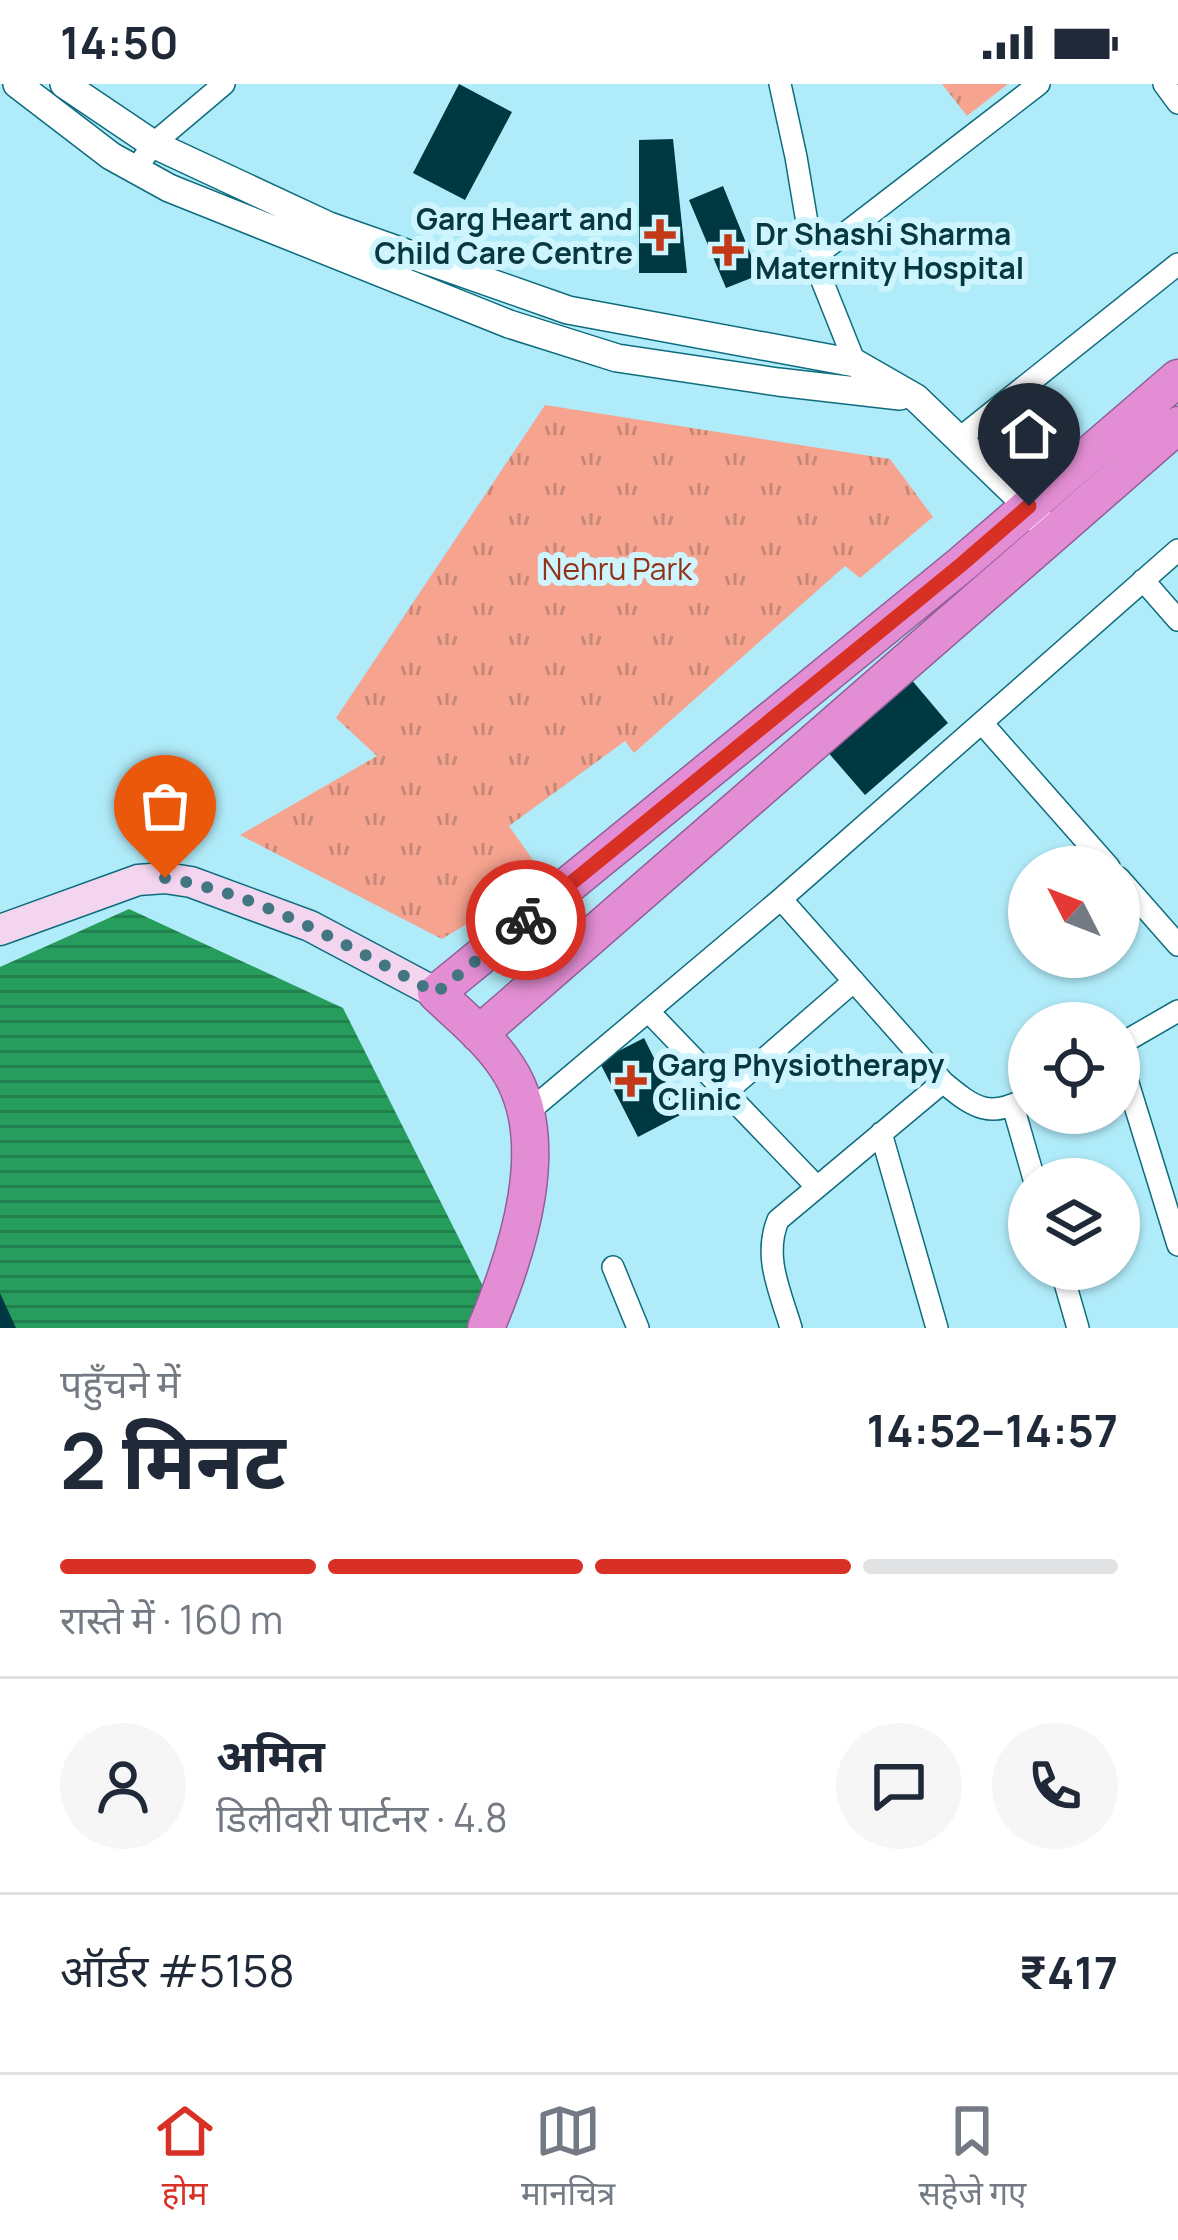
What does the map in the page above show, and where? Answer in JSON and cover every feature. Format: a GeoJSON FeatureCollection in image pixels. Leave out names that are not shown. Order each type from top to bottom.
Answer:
{"type":"FeatureCollection","features":[{"type":"Feature","properties":{"kind":"highway"},"geometry":{"type":"LineString","coordinates":[[486,1328],[524,1210],[532,1159],[527,1113],[509,1069],[436,993],[962,564],[1178,378]]}},
{"type":"Feature","properties":{"kind":"highway"},"geometry":{"type":"LineString","coordinates":[[478,1034],[1178,425]]}},
{"type":"Feature","properties":{"kind":"main road"},"geometry":{"type":"LineString","coordinates":[[0,930],[138,880],[165,878],[209,888],[310,926],[436,993]]}},
{"type":"Feature","properties":{"kind":"street"},"geometry":{"type":"LineString","coordinates":[[17,84],[111,157],[170,188],[576,347],[617,358],[916,398]]}},
{"type":"Feature","properties":{"kind":"street"},"geometry":{"type":"LineString","coordinates":[[64,84],[153,144],[329,226],[568,310],[855,363],[916,398],[1029,506],[1051,536]]}},
{"type":"Feature","properties":{"kind":"street"},"geometry":{"type":"LineString","coordinates":[[135,171],[153,144],[224,84]]}},
{"type":"Feature","properties":{"kind":"street"},"geometry":{"type":"LineString","coordinates":[[780,84],[813,258],[855,363]]}},
{"type":"Feature","properties":{"kind":"street"},"geometry":{"type":"LineString","coordinates":[[813,258],[1039,84]]}},
{"type":"Feature","properties":{"kind":"street"},"geometry":{"type":"LineString","coordinates":[[1164,84],[1178,103]]}},
{"type":"Feature","properties":{"kind":"street"},"geometry":{"type":"LineString","coordinates":[[961,438],[1178,265]]}},
{"type":"Feature","properties":{"kind":"street"},"geometry":{"type":"LineString","coordinates":[[527,1113],[1178,550]]}},
{"type":"Feature","properties":{"kind":"street"},"geometry":{"type":"LineString","coordinates":[[1143,580],[1178,620]]}},
{"type":"Feature","properties":{"kind":"street"},"geometry":{"type":"LineString","coordinates":[[982,723],[1090,846]]}},
{"type":"Feature","properties":{"kind":"street"},"geometry":{"type":"LineString","coordinates":[[781,898],[944,1082],[985,1111],[1008,1105]]}},
{"type":"Feature","properties":{"kind":"street"},"geometry":{"type":"LineString","coordinates":[[1140,902],[1178,945]]}},
{"type":"Feature","properties":{"kind":"street"},"geometry":{"type":"LineString","coordinates":[[726,1092],[854,981]]}},
{"type":"Feature","properties":{"kind":"street"},"geometry":{"type":"LineString","coordinates":[[648,1011],[816,1186]]}},
{"type":"Feature","properties":{"kind":"street"},"geometry":{"type":"LineString","coordinates":[[1140,1036],[1178,1011]]}},
{"type":"Feature","properties":{"kind":"street"},"geometry":{"type":"LineString","coordinates":[[790,1328],[770,1255],[778,1220],[944,1082]]}},
{"type":"Feature","properties":{"kind":"street"},"geometry":{"type":"LineString","coordinates":[[1140,1119],[1178,1245]]}},
{"type":"Feature","properties":{"kind":"street"},"geometry":{"type":"LineString","coordinates":[[881,1133],[937,1328]]}},
{"type":"Feature","properties":{"kind":"street"},"geometry":{"type":"LineString","coordinates":[[613,1267],[638,1328]]}},
{"type":"Feature","properties":{"kind":"street"},"geometry":{"type":"LineString","coordinates":[[1067,1290],[1078,1328]]}},
{"type":"Feature","properties":{"kind":"green space"},"geometry":{"type":"Polygon","coordinates":[[[942,84],[1008,84],[967,116],[942,84]]]}},
{"type":"Feature","properties":{"kind":"green space","name":"Nehru Park"},"geometry":{"type":"Polygon","coordinates":[[[545,405],[890,459],[933,517],[860,578],[845,566],[634,753],[625,741],[509,826],[545,877],[442,939],[240,835],[377,756],[336,718],[545,405]]]}},
{"type":"Feature","properties":{"kind":"shaded area"},"geometry":{"type":"Polygon","coordinates":[[[129,909],[343,1008],[486,1292],[473,1328],[0,1328],[0,967],[129,909]]]}},
{"type":"Feature","properties":{"kind":"building"},"geometry":{"type":"Polygon","coordinates":[[[459,84],[512,112],[465,200],[413,173],[459,84]]]}},
{"type":"Feature","properties":{"kind":"building"},"geometry":{"type":"Polygon","coordinates":[[[673,139],[687,273],[639,273],[639,140],[673,139]]]}},
{"type":"Feature","properties":{"kind":"building"},"geometry":{"type":"Polygon","coordinates":[[[723,186],[759,275],[726,288],[689,200],[723,186]]]}},
{"type":"Feature","properties":{"kind":"building"},"geometry":{"type":"Polygon","coordinates":[[[910,678],[948,723],[865,795],[826,750],[910,678]]]}},
{"type":"Feature","properties":{"kind":"building"},"geometry":{"type":"Polygon","coordinates":[[[644,1038],[682,1114],[638,1137],[599,1061],[644,1038]]]}},
{"type":"Feature","properties":{"kind":"building"},"geometry":{"type":"Polygon","coordinates":[[[0,1293],[16,1328],[0,1328],[0,1293]]]}},
{"type":"Feature","properties":{"kind":"way so far"},"geometry":{"type":"LineString","coordinates":[[165,878],[191,882],[310,926],[436,993],[526,920]]}},
{"type":"Feature","properties":{"kind":"place","name":"Garg Heart and Child Care Centre"},"geometry":{"type":"Point","coordinates":[660,235]}},
{"type":"Feature","properties":{"kind":"place","name":"Dr Shashi Sharma Maternity Hospital"},"geometry":{"type":"Point","coordinates":[728,250]}},
{"type":"Feature","properties":{"kind":"place","name":"Garg Physiotherapy Clinic"},"geometry":{"type":"Point","coordinates":[631,1081]}},
{"type":"Feature","properties":{"kind":"route"},"geometry":{"type":"LineString","coordinates":[[526,920],[1029,506]]}}]}
